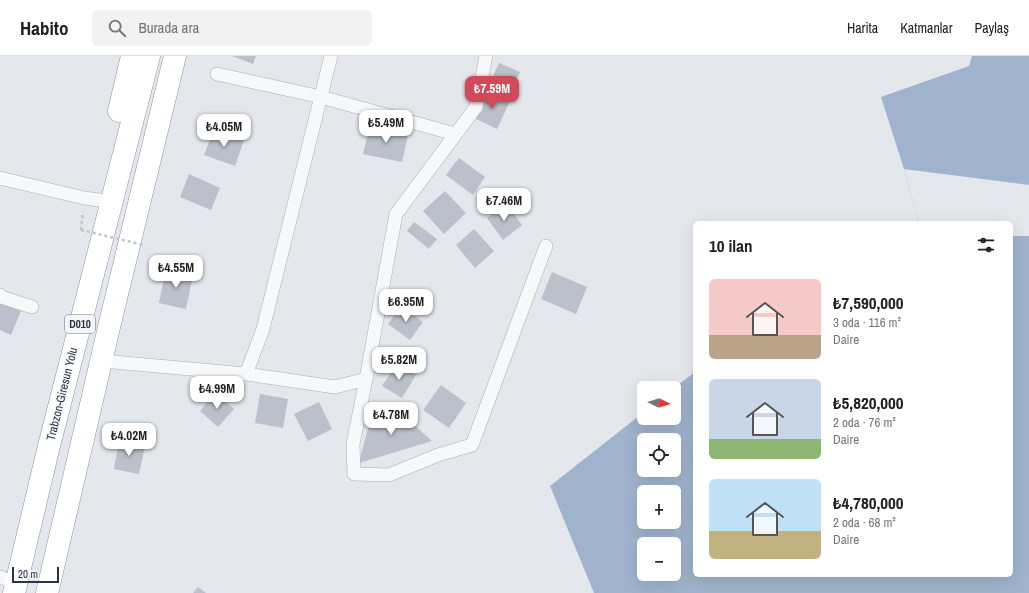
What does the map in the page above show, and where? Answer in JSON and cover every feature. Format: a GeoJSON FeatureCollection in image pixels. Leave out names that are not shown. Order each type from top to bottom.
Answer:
{"type":"FeatureCollection","features":[{"type":"Feature","properties":{"kind":"highway"},"geometry":{"type":"LineString","coordinates":[[48,450],[91,199],[132,56]]}},
{"type":"Feature","properties":{"kind":"highway","name":"Trabzon-Giresun Yolu"},"geometry":{"type":"LineString","coordinates":[[10,584],[48,450],[149,56]]}},
{"type":"Feature","properties":{"kind":"highway","name":"D010"},"geometry":{"type":"LineString","coordinates":[[47,593],[110,323],[175,56]]}},
{"type":"Feature","properties":{"kind":"highway"},"geometry":{"type":"LineString","coordinates":[[110,323],[186,56]]}},
{"type":"Feature","properties":{"kind":"street"},"geometry":{"type":"LineString","coordinates":[[246,374],[263,328],[331,56]]}},
{"type":"Feature","properties":{"kind":"street"},"geometry":{"type":"LineString","coordinates":[[486,56],[476,107],[396,214],[353,444],[354,474],[389,475],[438,455],[472,445],[546,246]]}},
{"type":"Feature","properties":{"kind":"street"},"geometry":{"type":"LineString","coordinates":[[217,74],[321,97],[456,134]]}},
{"type":"Feature","properties":{"kind":"street"},"geometry":{"type":"LineString","coordinates":[[0,178],[91,199]]}},
{"type":"Feature","properties":{"kind":"street"},"geometry":{"type":"LineString","coordinates":[[0,295],[1,297],[32,307]]}},
{"type":"Feature","properties":{"kind":"street"},"geometry":{"type":"LineString","coordinates":[[102,361],[246,374],[335,387],[366,379]]}},
{"type":"Feature","properties":{"kind":"path"},"geometry":{"type":"LineString","coordinates":[[91,199],[81,230],[144,245]]}},
{"type":"Feature","properties":{"kind":"water"},"geometry":{"type":"Polygon","coordinates":[[[972,56],[1029,56],[1029,593],[594,593],[550,486],[637,418],[637,425],[681,425],[681,383],[693,374],[693,577],[1013,577],[1013,221],[918,221],[904,169],[881,97],[969,66],[972,56]]]}},
{"type":"Feature","properties":{"kind":"pier"},"geometry":{"type":"Polygon","coordinates":[[[904,169],[1029,185],[1029,236],[1013,236],[1013,221],[918,221],[904,169]]]}},
{"type":"Feature","properties":{"kind":"building"},"geometry":{"type":"Polygon","coordinates":[[[232,56],[256,56],[253,64],[232,56]]]}},
{"type":"Feature","properties":{"kind":"building"},"geometry":{"type":"Polygon","coordinates":[[[499,63],[520,72],[512,90],[491,81],[499,63]]]}},
{"type":"Feature","properties":{"kind":"building"},"geometry":{"type":"Polygon","coordinates":[[[487,90],[510,101],[497,129],[474,118],[487,90]]]}},
{"type":"Feature","properties":{"kind":"building"},"geometry":{"type":"Polygon","coordinates":[[[370,126],[408,135],[402,162],[363,154],[370,126]]]}},
{"type":"Feature","properties":{"kind":"building"},"geometry":{"type":"Polygon","coordinates":[[[214,129],[244,140],[235,166],[204,155],[214,129]]]}},
{"type":"Feature","properties":{"kind":"building"},"geometry":{"type":"Polygon","coordinates":[[[459,158],[485,177],[473,195],[446,175],[459,158]]]}},
{"type":"Feature","properties":{"kind":"building"},"geometry":{"type":"Polygon","coordinates":[[[189,174],[220,188],[211,210],[180,197],[189,174]]]}},
{"type":"Feature","properties":{"kind":"building"},"geometry":{"type":"Polygon","coordinates":[[[445,191],[466,213],[444,234],[423,211],[445,191]]]}},
{"type":"Feature","properties":{"kind":"building"},"geometry":{"type":"Polygon","coordinates":[[[506,203],[522,225],[503,240],[487,218],[506,203]]]}},
{"type":"Feature","properties":{"kind":"building"},"geometry":{"type":"Polygon","coordinates":[[[414,222],[437,239],[429,249],[407,231],[414,222]]]}},
{"type":"Feature","properties":{"kind":"building"},"geometry":{"type":"Polygon","coordinates":[[[474,229],[494,251],[475,268],[456,245],[474,229]]]}},
{"type":"Feature","properties":{"kind":"building"},"geometry":{"type":"Polygon","coordinates":[[[166,269],[193,275],[186,309],[159,303],[166,269]]]}},
{"type":"Feature","properties":{"kind":"building"},"geometry":{"type":"Polygon","coordinates":[[[552,272],[587,287],[576,314],[541,299],[552,272]]]}},
{"type":"Feature","properties":{"kind":"building"},"geometry":{"type":"Polygon","coordinates":[[[0,303],[21,311],[11,335],[0,330],[0,303]]]}},
{"type":"Feature","properties":{"kind":"building"},"geometry":{"type":"Polygon","coordinates":[[[401,306],[423,322],[410,340],[388,324],[401,306]]]}},
{"type":"Feature","properties":{"kind":"building"},"geometry":{"type":"Polygon","coordinates":[[[397,363],[416,375],[402,398],[382,386],[397,363]]]}},
{"type":"Feature","properties":{"kind":"building"},"geometry":{"type":"Polygon","coordinates":[[[441,385],[466,403],[449,428],[423,410],[441,385]]]}},
{"type":"Feature","properties":{"kind":"building"},"geometry":{"type":"Polygon","coordinates":[[[215,393],[234,409],[218,427],[200,411],[215,393]]]}},
{"type":"Feature","properties":{"kind":"building"},"geometry":{"type":"Polygon","coordinates":[[[260,394],[288,399],[283,428],[255,423],[260,394]]]}},
{"type":"Feature","properties":{"kind":"building"},"geometry":{"type":"Polygon","coordinates":[[[319,402],[332,429],[308,441],[294,414],[319,402]]]}},
{"type":"Feature","properties":{"kind":"building"},"geometry":{"type":"Polygon","coordinates":[[[396,409],[432,441],[359,463],[371,417],[396,409]]]}},
{"type":"Feature","properties":{"kind":"building"},"geometry":{"type":"Polygon","coordinates":[[[119,441],[145,446],[139,474],[114,469],[119,441]]]}},
{"type":"Feature","properties":{"kind":"building"},"geometry":{"type":"Polygon","coordinates":[[[198,587],[206,593],[193,593],[198,587]]]}}]}
